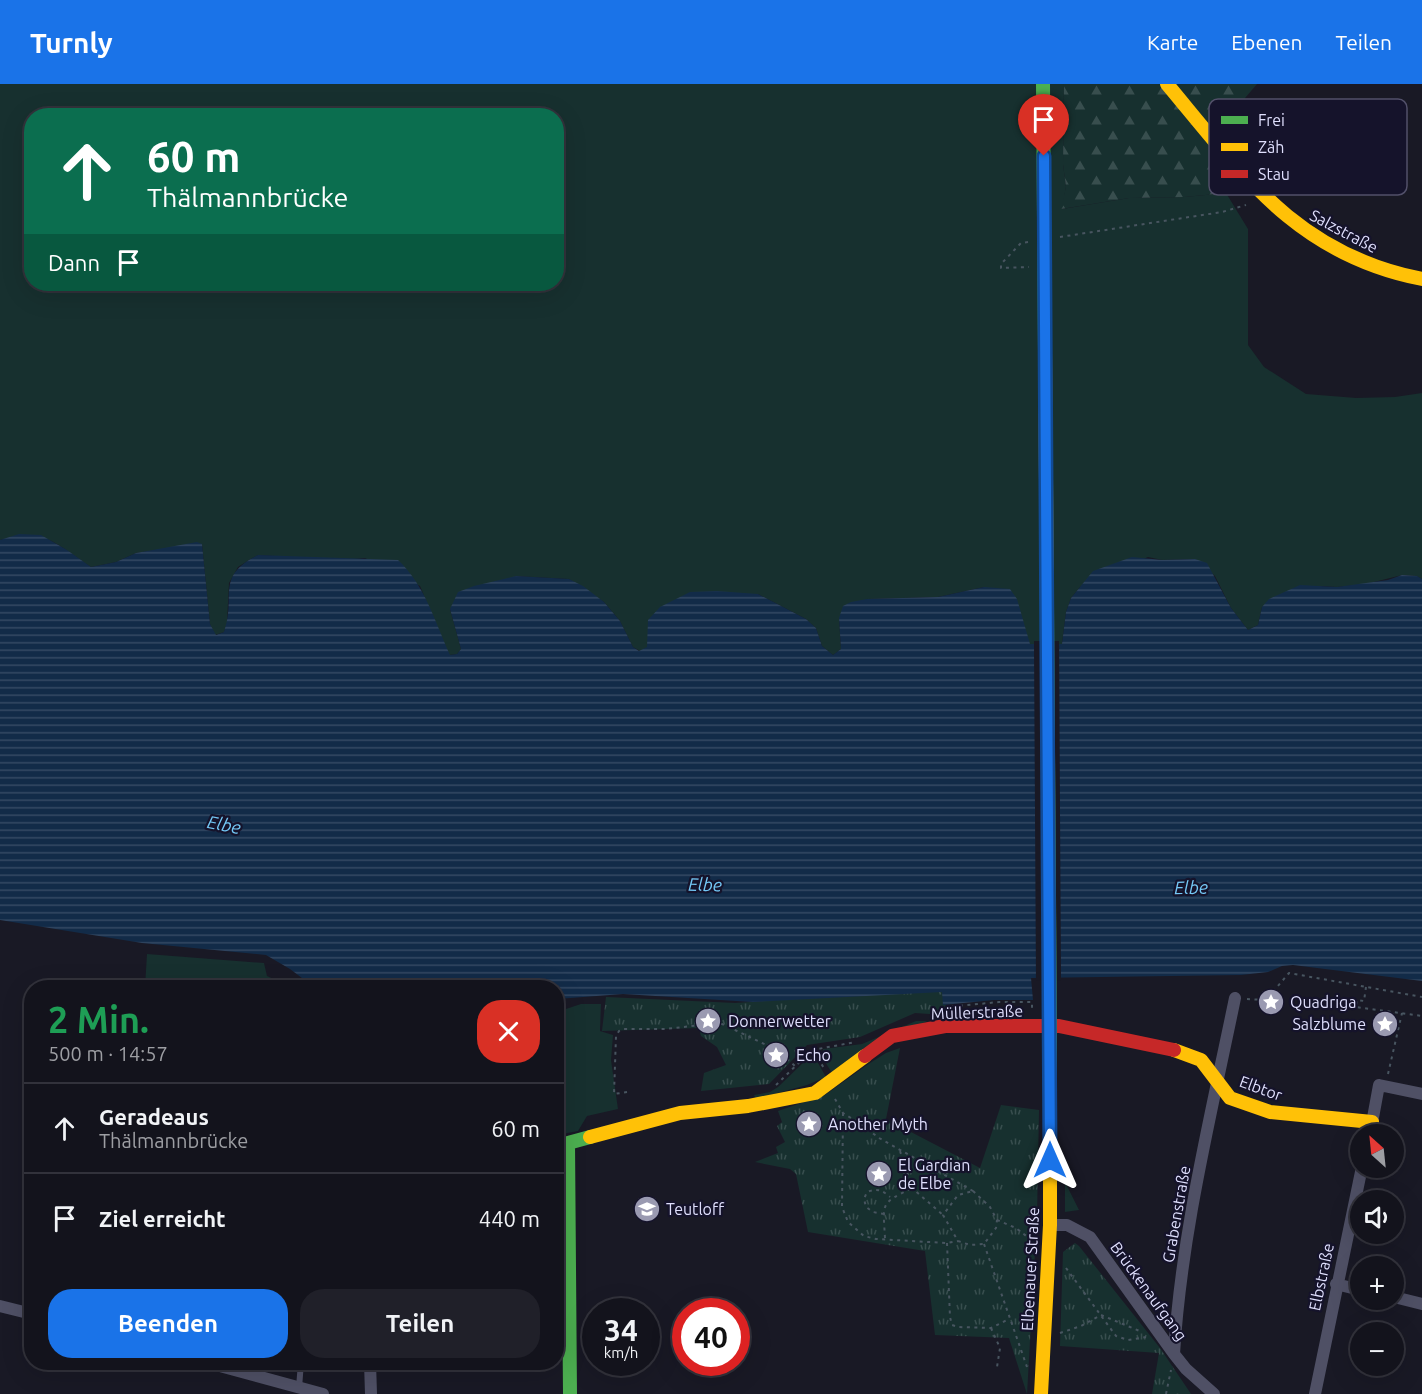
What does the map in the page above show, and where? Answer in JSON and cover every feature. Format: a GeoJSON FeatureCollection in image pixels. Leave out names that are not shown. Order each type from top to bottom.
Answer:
{"type":"FeatureCollection","features":[{"type":"Feature","properties":{"kind":"street","name":"Elbenauer Straße"},"geometry":{"type":"LineString","coordinates":[[1041,1394],[1050,1225],[1043,84]]}},
{"type":"Feature","properties":{"kind":"street","name":"Salzstraße"},"geometry":{"type":"LineString","coordinates":[[1167,84],[1209,133]]}},
{"type":"Feature","properties":{"kind":"street","name":"Salzstraße"},"geometry":{"type":"LineString","coordinates":[[1263,195],[1288,219],[1364,263],[1389,272],[1422,279]]}},
{"type":"Feature","properties":{"kind":"street","name":"Elbtor"},"geometry":{"type":"LineString","coordinates":[[1235,998],[1218,1081],[1230,1098],[1270,1112],[1347,1120],[1359,1124]]}},
{"type":"Feature","properties":{"kind":"street","name":"Müllerstraße"},"geometry":{"type":"LineString","coordinates":[[570,1394],[568,1143],[680,1113],[747,1106],[815,1093],[892,1036],[945,1026],[1059,1026],[1174,1050],[1201,1060],[1218,1081]]}},
{"type":"Feature","properties":{"kind":"street","name":"Grabenstraße"},"geometry":{"type":"LineString","coordinates":[[1174,1354],[1177,1306],[1218,1081]]}},
{"type":"Feature","properties":{"kind":"street"},"geometry":{"type":"LineString","coordinates":[[1372,1124],[1382,1085],[1422,1094]]}},
{"type":"Feature","properties":{"kind":"street","name":"Elbstraße"},"geometry":{"type":"LineString","coordinates":[[1315,1394],[1360,1178]]}},
{"type":"Feature","properties":{"kind":"street","name":"Brückenaufgang"},"geometry":{"type":"LineString","coordinates":[[1050,1225],[1067,1225],[1090,1237],[1174,1354],[1186,1369],[1214,1394]]}},
{"type":"Feature","properties":{"kind":"street"},"geometry":{"type":"LineString","coordinates":[[1336,1284],[1350,1288]]}},
{"type":"Feature","properties":{"kind":"street"},"geometry":{"type":"LineString","coordinates":[[1404,1300],[1422,1304]]}},
{"type":"Feature","properties":{"kind":"street"},"geometry":{"type":"LineString","coordinates":[[1,1309],[24,1313]]}},
{"type":"Feature","properties":{"kind":"street"},"geometry":{"type":"LineString","coordinates":[[234,1370],[323,1394]]}},
{"type":"Feature","properties":{"kind":"street"},"geometry":{"type":"LineString","coordinates":[[370,1370],[371,1394]]}},
{"type":"Feature","properties":{"kind":"lane"},"geometry":{"type":"LineString","coordinates":[[299,1388],[300,1370]]}},
{"type":"Feature","properties":{"kind":"path"},"geometry":{"type":"LineString","coordinates":[[1054,238],[1222,212],[1246,205]]}},
{"type":"Feature","properties":{"kind":"path"},"geometry":{"type":"LineString","coordinates":[[1032,241],[1021,243],[1001,264],[1001,267],[1034,267]]}},
{"type":"Feature","properties":{"kind":"path"},"geometry":{"type":"LineString","coordinates":[[1235,998],[1266,1000],[1288,973],[1422,997]]}},
{"type":"Feature","properties":{"kind":"path"},"geometry":{"type":"LineString","coordinates":[[1366,987],[1364,1001],[1358,1000],[1356,1007],[1422,1016]]}},
{"type":"Feature","properties":{"kind":"path"},"geometry":{"type":"LineString","coordinates":[[949,1018],[948,1007],[999,1002],[1032,1002],[1032,1026]]}},
{"type":"Feature","properties":{"kind":"path"},"geometry":{"type":"LineString","coordinates":[[1382,1085],[1401,1013]]}},
{"type":"Feature","properties":{"kind":"path"},"geometry":{"type":"LineString","coordinates":[[697,1026],[709,1016],[777,1050],[795,1066]]}},
{"type":"Feature","properties":{"kind":"path"},"geometry":{"type":"LineString","coordinates":[[627,1092],[614,1094],[616,1036],[619,1031],[720,1023]]}},
{"type":"Feature","properties":{"kind":"path"},"geometry":{"type":"LineString","coordinates":[[831,1081],[835,1098],[843,1113],[900,1151],[973,1191],[990,1207],[997,1220],[996,1228],[984,1244],[885,1239],[864,1236],[854,1229],[844,1216],[842,1207],[843,1113]]}},
{"type":"Feature","properties":{"kind":"path"},"geometry":{"type":"LineString","coordinates":[[900,1151],[912,1188],[943,1215],[958,1241]]}},
{"type":"Feature","properties":{"kind":"path"},"geometry":{"type":"LineString","coordinates":[[885,1239],[884,1214],[891,1197],[912,1188]]}},
{"type":"Feature","properties":{"kind":"path"},"geometry":{"type":"LineString","coordinates":[[884,1214],[873,1212],[866,1207],[864,1198],[867,1192],[874,1189],[882,1190],[891,1197]]}},
{"type":"Feature","properties":{"kind":"path"},"geometry":{"type":"LineString","coordinates":[[943,1215],[958,1196],[973,1191]]}},
{"type":"Feature","properties":{"kind":"path"},"geometry":{"type":"LineString","coordinates":[[997,1220],[1016,1228],[1030,1239]]}},
{"type":"Feature","properties":{"kind":"path"},"geometry":{"type":"LineString","coordinates":[[947,1243],[952,1325],[991,1328],[1009,1319]]}},
{"type":"Feature","properties":{"kind":"path"},"geometry":{"type":"LineString","coordinates":[[984,1244],[1025,1366],[1033,1369]]}},
{"type":"Feature","properties":{"kind":"path"},"geometry":{"type":"LineString","coordinates":[[1066,1268],[1116,1336],[1128,1340],[1150,1336],[1101,1315]]}},
{"type":"Feature","properties":{"kind":"path"},"geometry":{"type":"LineString","coordinates":[[1054,1336],[1081,1326],[1101,1315]]}},
{"type":"Feature","properties":{"kind":"path"},"geometry":{"type":"LineString","coordinates":[[991,1328],[1000,1348],[997,1367]]}},
{"type":"Feature","properties":{"kind":"path"},"geometry":{"type":"LineString","coordinates":[[1166,1394],[1174,1354]]}},
{"type":"Feature","properties":{"kind":"green space"},"geometry":{"type":"Polygon","coordinates":[[[0,84],[1064,84],[1063,164],[1066,187],[1062,209],[1129,198],[1227,195],[1248,229],[1248,345],[1264,367],[1306,394],[1356,398],[1395,397],[1422,393],[1422,579],[1417,576],[1402,575],[1366,584],[1322,586],[1262,607],[1258,625],[1248,630],[1231,608],[1215,576],[1195,559],[1162,560],[1148,557],[1080,587],[1071,598],[1066,612],[1062,644],[1030,644],[984,587],[938,597],[867,599],[839,618],[841,649],[833,655],[822,646],[816,628],[806,619],[758,594],[640,651],[633,647],[620,621],[604,602],[569,579],[516,576],[450,609],[461,649],[457,654],[449,655],[420,586],[365,558],[344,560],[258,555],[238,567],[229,583],[227,623],[224,632],[215,635],[210,624],[202,544],[136,553],[116,562],[91,567],[49,540],[39,537],[15,536],[0,540],[0,84]]]}},
{"type":"Feature","properties":{"kind":"green space"},"geometry":{"type":"Polygon","coordinates":[[[1064,84],[1257,84],[1245,99],[1209,99],[1209,195],[1129,198],[1061,209],[1066,187],[1063,164],[1064,84]]]}},
{"type":"Feature","properties":{"kind":"green space"},"geometry":{"type":"Polygon","coordinates":[[[147,954],[264,963],[267,976],[276,980],[145,980],[147,954]]]}},
{"type":"Feature","properties":{"kind":"green space"},"geometry":{"type":"Polygon","coordinates":[[[947,988],[945,1015],[915,1013],[860,1037],[807,1045],[769,1084],[701,1091],[704,1073],[726,1065],[717,1047],[701,1036],[699,1028],[602,1031],[606,997],[735,1003],[947,988]]]}},
{"type":"Feature","properties":{"kind":"green space"},"geometry":{"type":"Polygon","coordinates":[[[581,1004],[601,1004],[600,1031],[613,1035],[611,1060],[618,1109],[587,1116],[578,1131],[564,1134],[564,1010],[581,1004]]]}},
{"type":"Feature","properties":{"kind":"green space"},"geometry":{"type":"Polygon","coordinates":[[[916,1021],[927,1021],[832,1073],[822,1057],[823,1049],[862,1044],[916,1021]]]}},
{"type":"Feature","properties":{"kind":"green space"},"geometry":{"type":"Polygon","coordinates":[[[900,1048],[886,1119],[980,1168],[1001,1105],[1039,1110],[1037,1216],[1027,1394],[1009,1338],[935,1335],[925,1251],[808,1232],[796,1174],[790,1169],[755,1162],[778,1153],[776,1147],[785,1142],[777,1126],[782,1122],[778,1111],[825,1095],[886,1053],[900,1048]]]}},
{"type":"Feature","properties":{"kind":"green space"},"geometry":{"type":"Polygon","coordinates":[[[814,1056],[826,1077],[807,1085],[756,1099],[754,1095],[770,1092],[778,1087],[808,1058],[814,1056]]]}},
{"type":"Feature","properties":{"kind":"green space"},"geometry":{"type":"Polygon","coordinates":[[[1065,1182],[1079,1210],[1065,1212],[1065,1182]]]}},
{"type":"Feature","properties":{"kind":"green space"},"geometry":{"type":"Polygon","coordinates":[[[1075,1243],[1160,1348],[1191,1394],[1152,1394],[1159,1353],[1060,1346],[1063,1252],[1075,1243]]]}},
{"type":"Feature","properties":{"kind":"water","name":"Elbe"},"geometry":{"type":"Polygon","coordinates":[[[19,534],[41,535],[91,567],[116,562],[136,553],[197,542],[202,544],[210,624],[216,635],[224,632],[231,580],[244,563],[258,555],[398,560],[422,592],[450,655],[457,654],[461,649],[450,609],[458,592],[516,576],[569,579],[583,586],[604,602],[620,621],[633,647],[639,651],[647,647],[648,620],[660,607],[690,592],[717,591],[758,594],[806,619],[816,628],[822,646],[833,655],[841,649],[839,618],[843,606],[851,602],[867,599],[938,597],[984,587],[1010,589],[1017,599],[1030,644],[1062,644],[1066,612],[1071,598],[1093,571],[1132,557],[1162,560],[1195,559],[1207,563],[1231,608],[1248,630],[1258,625],[1262,607],[1269,599],[1300,585],[1337,587],[1388,580],[1402,575],[1417,576],[1422,579],[1422,981],[1293,965],[1282,966],[1268,972],[1241,975],[1031,978],[1033,1000],[994,1000],[943,1005],[942,992],[753,1002],[623,994],[564,998],[564,980],[305,980],[266,955],[142,943],[0,920],[0,540],[19,534]]]}},
{"type":"Feature","properties":{"kind":"pier"},"geometry":{"type":"Polygon","coordinates":[[[1034,641],[1059,641],[1061,980],[1036,981],[1034,641]]]}},
{"type":"Feature","properties":{"kind":"traffic: fast"},"geometry":{"type":"LineString","coordinates":[[1043,84],[1045,352]]}},
{"type":"Feature","properties":{"kind":"traffic: fast"},"geometry":{"type":"LineString","coordinates":[[1047,605],[1050,1038]]}},
{"type":"Feature","properties":{"kind":"traffic: fast"},"geometry":{"type":"LineString","coordinates":[[1050,1038],[1050,1161]]}},
{"type":"Feature","properties":{"kind":"traffic: fast"},"geometry":{"type":"LineString","coordinates":[[570,1394],[568,1143],[590,1137]]}},
{"type":"Feature","properties":{"kind":"traffic: slow"},"geometry":{"type":"LineString","coordinates":[[1167,84],[1209,135]]}},
{"type":"Feature","properties":{"kind":"traffic: slow"},"geometry":{"type":"LineString","coordinates":[[1264,195],[1307,231],[1341,251],[1379,267],[1422,279]]}},
{"type":"Feature","properties":{"kind":"traffic: slow"},"geometry":{"type":"LineString","coordinates":[[1045,352],[1047,605]]}},
{"type":"Feature","properties":{"kind":"traffic: slow"},"geometry":{"type":"LineString","coordinates":[[1174,1050],[1201,1060],[1230,1098],[1270,1112],[1372,1122]]}},
{"type":"Feature","properties":{"kind":"traffic: slow"},"geometry":{"type":"LineString","coordinates":[[590,1137],[680,1113],[748,1106],[815,1093],[865,1056]]}},
{"type":"Feature","properties":{"kind":"traffic: slow"},"geometry":{"type":"LineString","coordinates":[[1041,1394],[1050,1225],[1050,1161]]}},
{"type":"Feature","properties":{"kind":"traffic: jam"},"geometry":{"type":"LineString","coordinates":[[865,1056],[892,1036],[945,1026],[1059,1026],[1174,1050]]}},
{"type":"Feature","properties":{"kind":"place","name":"Quadriga"},"geometry":{"type":"Point","coordinates":[1271,1002]}},
{"type":"Feature","properties":{"kind":"place","name":"Donnerwetter"},"geometry":{"type":"Point","coordinates":[708,1021]}},
{"type":"Feature","properties":{"kind":"place","name":"Salzblume"},"geometry":{"type":"Point","coordinates":[1385,1024]}},
{"type":"Feature","properties":{"kind":"place","name":"Echo"},"geometry":{"type":"Point","coordinates":[776,1055]}},
{"type":"Feature","properties":{"kind":"place","name":"Another Myth"},"geometry":{"type":"Point","coordinates":[809,1124]}},
{"type":"Feature","properties":{"kind":"place","name":"El Gardian de Elbe"},"geometry":{"type":"Point","coordinates":[879,1174]}},
{"type":"Feature","properties":{"kind":"place","name":"Teutloff"},"geometry":{"type":"Point","coordinates":[647,1209]}},
{"type":"Feature","properties":{"kind":"route"},"geometry":{"type":"LineString","coordinates":[[1044,156],[1050,1160]]}}]}
